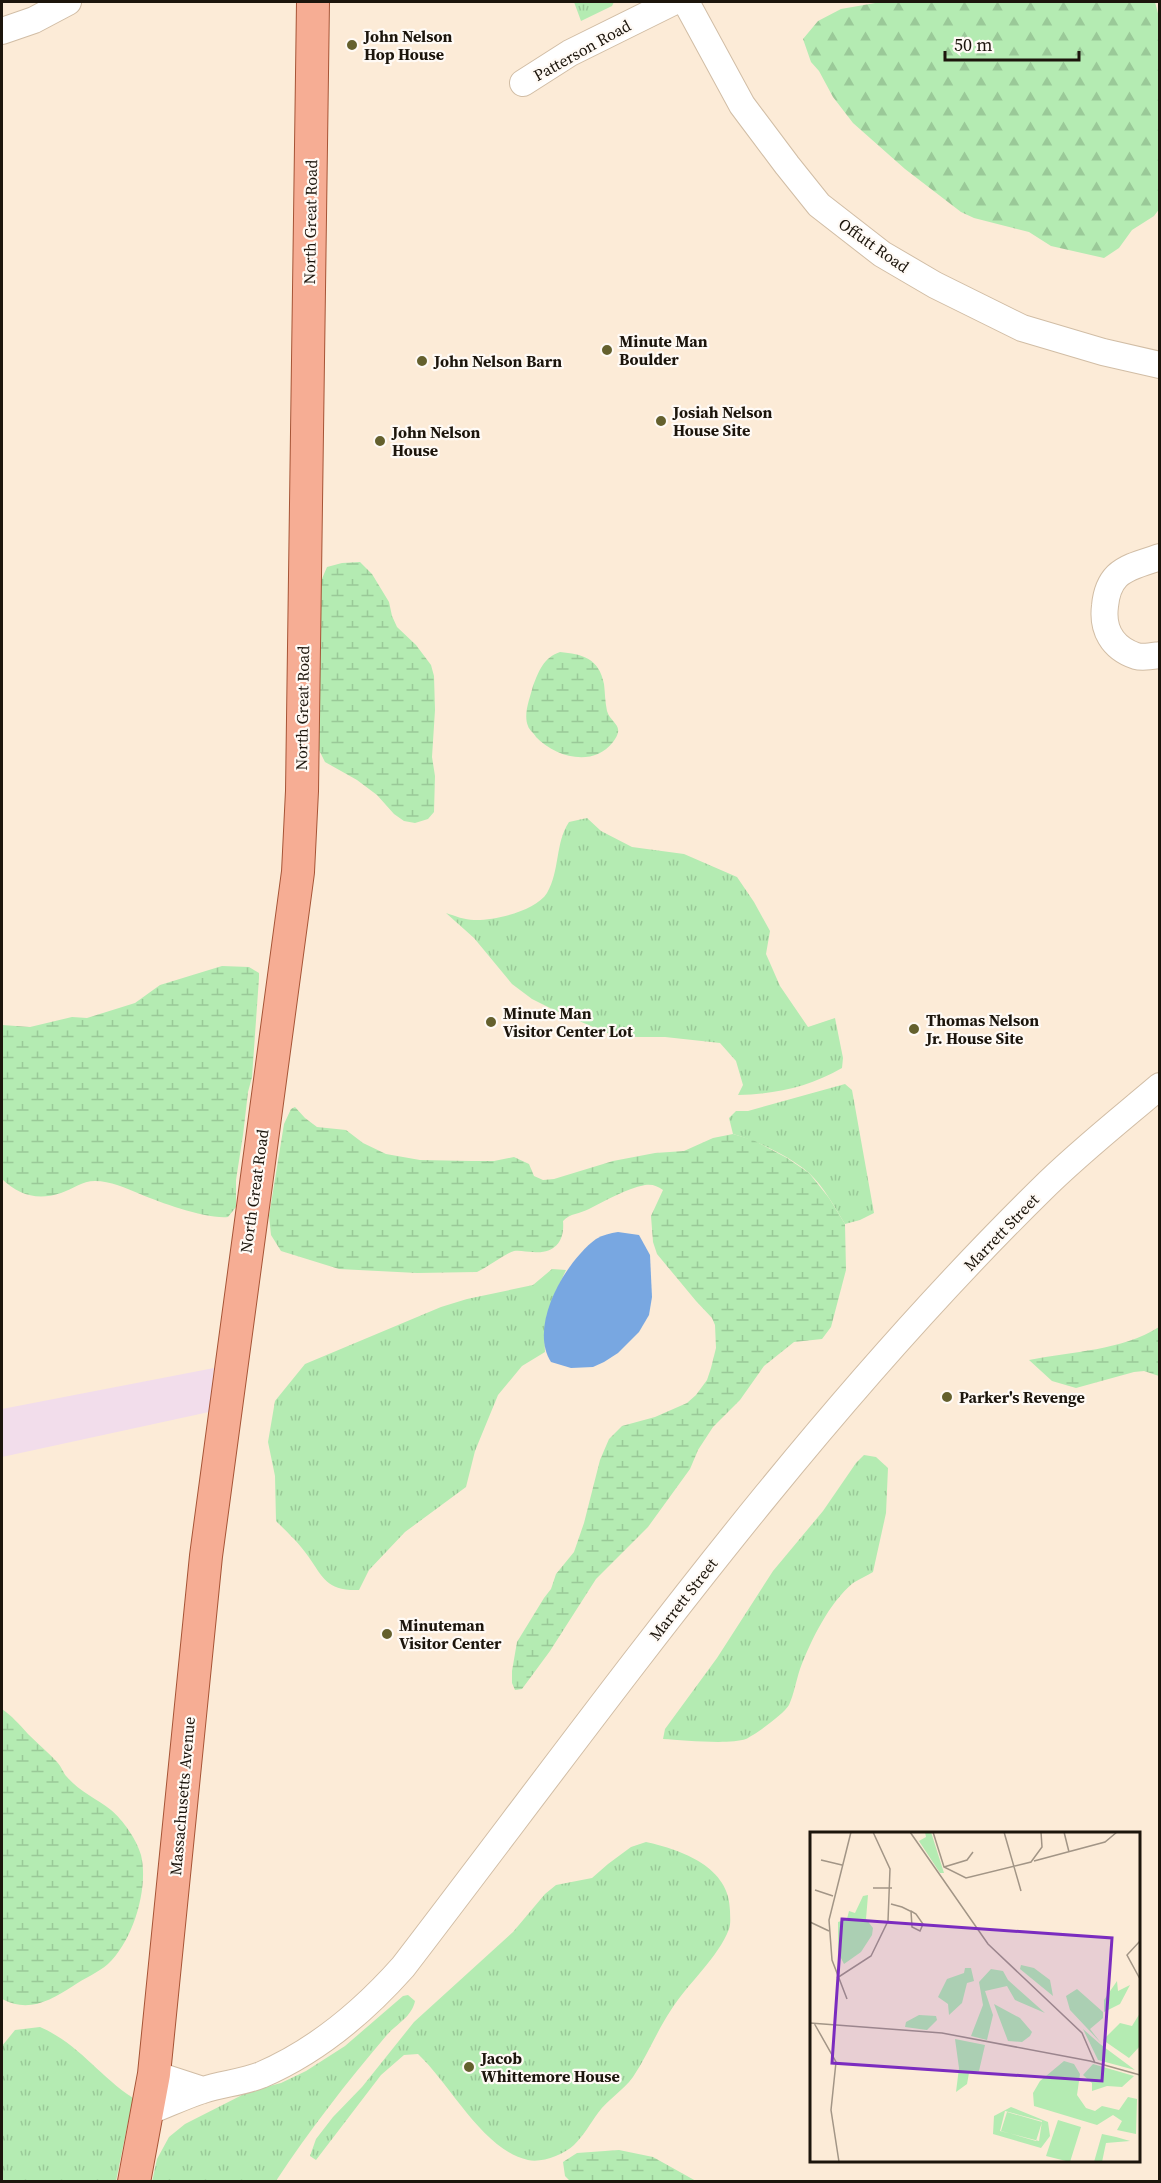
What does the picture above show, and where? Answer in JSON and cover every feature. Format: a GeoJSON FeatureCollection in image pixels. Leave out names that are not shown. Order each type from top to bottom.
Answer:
{"type":"FeatureCollection","features":[{"type":"Feature","properties":{"kind":"main road","name":"North Great Road"},"geometry":{"type":"LineString","coordinates":[[225,1410],[298,872],[302,791],[313,2]]}},
{"type":"Feature","properties":{"kind":"main road","name":"Massachusetts Avenue"},"geometry":{"type":"LineString","coordinates":[[134,2181],[154,2074],[194,1663],[225,1410]]}},
{"type":"Feature","properties":{"kind":"street"},"geometry":{"type":"LineString","coordinates":[[2,32],[34,20],[68,2]]}},
{"type":"Feature","properties":{"kind":"street","name":"Patterson Road"},"geometry":{"type":"LineString","coordinates":[[523,83],[570,53],[673,2]]}},
{"type":"Feature","properties":{"kind":"street","name":"Offutt Road"},"geometry":{"type":"LineString","coordinates":[[686,2],[742,105],[787,165],[819,205],[882,254],[935,285],[1022,328],[1103,352],[1160,365]]}},
{"type":"Feature","properties":{"kind":"street"},"geometry":{"type":"LineString","coordinates":[[1160,557],[1135,565],[1117,576],[1107,591],[1104,615],[1106,631],[1120,646],[1137,656],[1160,656]]}},
{"type":"Feature","properties":{"kind":"street","name":"Marrett Street"},"geometry":{"type":"LineString","coordinates":[[147,2112],[203,2090],[259,2076],[288,2061],[353,2018],[394,1978],[673,1611],[786,1471],[878,1363],[1042,1189],[1160,1086]]}},
{"type":"Feature","properties":{"kind":"street"},"geometry":{"type":"LineString","coordinates":[[154,2074],[203,2090]]}},
{"type":"Feature","properties":{"kind":"shaded area"},"geometry":{"type":"Polygon","coordinates":[[[214,1368],[209,1412],[2,1457],[2,1409],[214,1368]]]}},
{"type":"Feature","properties":{"kind":"green space"},"geometry":{"type":"Polygon","coordinates":[[[574,2],[614,2],[612,6],[581,21],[574,2]]]}},
{"type":"Feature","properties":{"kind":"green space"},"geometry":{"type":"Polygon","coordinates":[[[881,2],[1155,2],[1160,21],[1160,208],[1154,216],[1132,230],[1119,248],[1104,258],[1051,246],[1029,232],[974,218],[961,212],[905,169],[853,123],[811,62],[803,39],[818,21],[841,9],[881,2]]]}},
{"type":"Feature","properties":{"kind":"green space"},"geometry":{"type":"Polygon","coordinates":[[[360,562],[372,574],[389,602],[397,627],[416,645],[431,665],[434,676],[435,710],[432,757],[435,776],[434,812],[428,819],[415,823],[404,821],[394,814],[377,795],[357,780],[325,762],[319,750],[316,733],[318,588],[327,567],[360,562]]]}},
{"type":"Feature","properties":{"kind":"green space"},"geometry":{"type":"Polygon","coordinates":[[[560,652],[588,659],[594,663],[602,675],[607,711],[618,728],[618,732],[613,742],[605,750],[595,755],[574,757],[563,754],[544,744],[529,729],[526,716],[537,675],[549,658],[560,652]]]}},
{"type":"Feature","properties":{"kind":"green space"},"geometry":{"type":"Polygon","coordinates":[[[587,818],[601,831],[632,847],[684,854],[737,877],[770,931],[766,954],[780,986],[808,1027],[835,1018],[843,1058],[842,1068],[805,1085],[766,1093],[738,1095],[743,1085],[736,1061],[720,1043],[607,1033],[532,999],[512,984],[474,938],[446,913],[467,919],[482,920],[514,914],[534,905],[547,893],[551,884],[561,839],[569,822],[587,818]]]}},
{"type":"Feature","properties":{"kind":"green space"},"geometry":{"type":"Polygon","coordinates":[[[222,966],[249,967],[259,973],[252,1077],[236,1180],[236,1207],[228,1217],[208,1216],[184,1210],[106,1182],[90,1181],[61,1193],[36,1196],[22,1193],[2,1179],[2,1025],[30,1027],[72,1017],[87,1018],[135,1003],[160,985],[222,966]]]}},
{"type":"Feature","properties":{"kind":"green space"},"geometry":{"type":"Polygon","coordinates":[[[845,1084],[852,1090],[874,1213],[845,1224],[824,1191],[809,1173],[773,1150],[733,1134],[729,1118],[736,1111],[748,1111],[845,1084]]]}},
{"type":"Feature","properties":{"kind":"green space"},"geometry":{"type":"Polygon","coordinates":[[[295,1107],[317,1127],[346,1130],[363,1143],[386,1154],[420,1160],[494,1161],[514,1157],[529,1164],[534,1176],[543,1180],[554,1179],[613,1161],[655,1153],[684,1151],[713,1138],[733,1134],[753,1140],[809,1173],[829,1198],[845,1224],[846,1270],[831,1327],[822,1339],[794,1342],[764,1366],[740,1400],[713,1427],[698,1450],[690,1469],[648,1527],[596,1579],[550,1651],[522,1689],[515,1690],[512,1683],[517,1642],[551,1589],[556,1574],[574,1552],[600,1460],[609,1439],[622,1426],[655,1417],[687,1403],[707,1380],[711,1368],[716,1348],[715,1325],[712,1318],[657,1254],[653,1242],[651,1216],[663,1190],[648,1185],[623,1192],[586,1211],[566,1218],[563,1221],[560,1241],[552,1249],[540,1252],[514,1251],[477,1272],[417,1273],[339,1269],[281,1251],[271,1235],[269,1216],[284,1124],[291,1109],[295,1107]]]}},
{"type":"Feature","properties":{"kind":"green space"},"geometry":{"type":"Polygon","coordinates":[[[552,1269],[566,1270],[547,1318],[545,1352],[522,1366],[498,1395],[475,1451],[466,1487],[405,1532],[369,1570],[359,1590],[333,1586],[276,1521],[275,1476],[268,1442],[275,1401],[305,1364],[441,1307],[533,1285],[552,1269]]]}},
{"type":"Feature","properties":{"kind":"green space"},"geometry":{"type":"Polygon","coordinates":[[[1159,1327],[1159,1376],[1144,1371],[1134,1372],[1076,1388],[1052,1381],[1029,1360],[1113,1346],[1159,1327]]]}},
{"type":"Feature","properties":{"kind":"green space"},"geometry":{"type":"Polygon","coordinates":[[[864,1455],[876,1457],[888,1468],[886,1513],[873,1572],[853,1583],[829,1611],[804,1658],[789,1705],[776,1718],[746,1739],[717,1742],[663,1739],[665,1729],[717,1658],[773,1571],[823,1511],[864,1455]]]}},
{"type":"Feature","properties":{"kind":"green space"},"geometry":{"type":"Polygon","coordinates":[[[2,1709],[54,1758],[72,1782],[120,1819],[136,1843],[143,1868],[141,1898],[137,1913],[132,1928],[117,1954],[104,1967],[64,1991],[47,2000],[30,2005],[21,2005],[2,1999],[2,1709]]]}},
{"type":"Feature","properties":{"kind":"green space"},"geometry":{"type":"Polygon","coordinates":[[[646,1842],[688,1856],[713,1872],[722,1883],[728,1896],[730,1927],[718,1950],[671,2010],[633,2077],[602,2108],[574,2145],[558,2155],[534,2161],[512,2154],[482,2130],[418,2054],[404,2055],[381,2075],[316,2160],[310,2156],[316,2139],[333,2117],[362,2087],[414,2022],[513,1932],[545,1894],[556,1885],[592,1878],[631,1847],[646,1842]]]}},
{"type":"Feature","properties":{"kind":"green space"},"geometry":{"type":"Polygon","coordinates":[[[408,1995],[415,2001],[410,2012],[386,2036],[342,2089],[276,2181],[152,2182],[157,2159],[169,2137],[185,2124],[250,2091],[281,2083],[306,2071],[345,2046],[403,1996],[408,1995]]]}},
{"type":"Feature","properties":{"kind":"green space"},"geometry":{"type":"Polygon","coordinates":[[[40,2027],[66,2042],[133,2098],[116,2181],[2,2181],[2,2046],[15,2030],[40,2027]]]}},
{"type":"Feature","properties":{"kind":"green space"},"geometry":{"type":"Polygon","coordinates":[[[619,2150],[653,2157],[696,2181],[571,2182],[565,2176],[563,2162],[577,2153],[619,2150]]]}},
{"type":"Feature","properties":{"kind":"water"},"geometry":{"type":"Polygon","coordinates":[[[618,1232],[639,1235],[650,1255],[652,1297],[649,1315],[639,1332],[618,1353],[604,1362],[593,1367],[571,1368],[551,1362],[545,1347],[544,1331],[553,1296],[562,1279],[584,1249],[596,1239],[618,1232]]]}},
{"type":"Feature","properties":{"kind":"place","name":"John Nelson Hop House"},"geometry":{"type":"Point","coordinates":[352,45]}},
{"type":"Feature","properties":{"kind":"place","name":"Minute Man Boulder"},"geometry":{"type":"Point","coordinates":[607,350]}},
{"type":"Feature","properties":{"kind":"place","name":"John Nelson Barn"},"geometry":{"type":"Point","coordinates":[422,361]}},
{"type":"Feature","properties":{"kind":"place","name":"Josiah Nelson House Site"},"geometry":{"type":"Point","coordinates":[661,421]}},
{"type":"Feature","properties":{"kind":"place","name":"John Nelson House"},"geometry":{"type":"Point","coordinates":[380,441]}},
{"type":"Feature","properties":{"kind":"place","name":"Minute Man Visitor Center Lot"},"geometry":{"type":"Point","coordinates":[491,1022]}},
{"type":"Feature","properties":{"kind":"place","name":"Thomas Nelson Jr. House Site"},"geometry":{"type":"Point","coordinates":[914,1029]}},
{"type":"Feature","properties":{"kind":"place","name":"Parker's Revenge"},"geometry":{"type":"Point","coordinates":[947,1397]}},
{"type":"Feature","properties":{"kind":"place","name":"Minuteman Visitor Center"},"geometry":{"type":"Point","coordinates":[387,1634]}},
{"type":"Feature","properties":{"kind":"place","name":"Jacob Whittemore House"},"geometry":{"type":"Point","coordinates":[469,2067]}}]}
